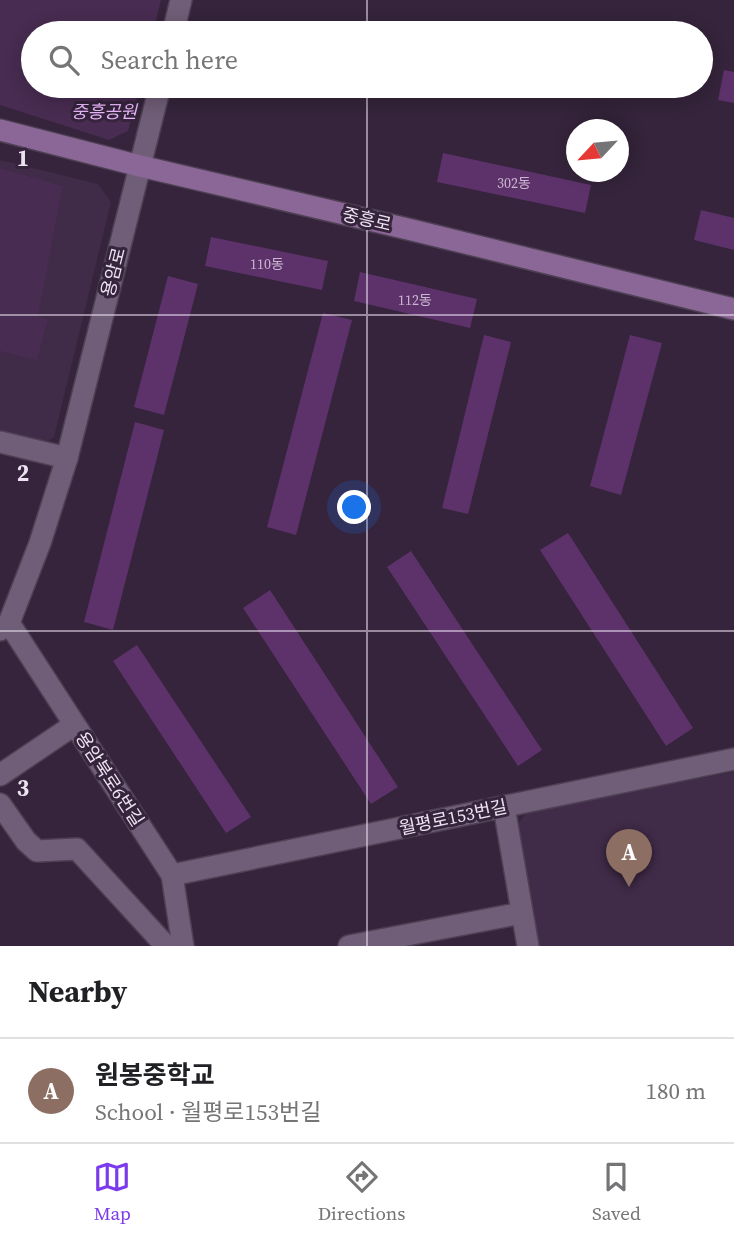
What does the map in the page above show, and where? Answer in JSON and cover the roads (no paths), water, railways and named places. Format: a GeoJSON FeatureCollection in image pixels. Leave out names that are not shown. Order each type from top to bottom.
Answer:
{"type":"FeatureCollection","features":[{"type":"Feature","properties":{"kind":"street"},"geometry":{"type":"LineString","coordinates":[[176,21],[181,0]]}},
{"type":"Feature","properties":{"kind":"street","name":"용암로"},"geometry":{"type":"LineString","coordinates":[[4,627],[40,543],[67,458],[157,98]]}},
{"type":"Feature","properties":{"kind":"street","name":"중흥로"},"geometry":{"type":"LineString","coordinates":[[0,130],[734,309]]}},
{"type":"Feature","properties":{"kind":"street"},"geometry":{"type":"LineString","coordinates":[[0,442],[67,458]]}},
{"type":"Feature","properties":{"kind":"street","name":"용암북로6번길"},"geometry":{"type":"LineString","coordinates":[[4,627],[74,725],[172,874],[183,946]]}},
{"type":"Feature","properties":{"kind":"street"},"geometry":{"type":"LineString","coordinates":[[0,775],[74,725]]}},
{"type":"Feature","properties":{"kind":"street","name":"월평로153번길"},"geometry":{"type":"LineString","coordinates":[[172,874],[734,759]]}},
{"type":"Feature","properties":{"kind":"street"},"geometry":{"type":"LineString","coordinates":[[0,804],[26,841],[37,851],[77,849],[166,946]]}},
{"type":"Feature","properties":{"kind":"street"},"geometry":{"type":"LineString","coordinates":[[504,807],[528,946]]}},
{"type":"Feature","properties":{"kind":"street"},"geometry":{"type":"LineString","coordinates":[[349,946],[522,913]]}},
{"type":"Feature","properties":{"kind":"place","name":"원봉중학교"},"geometry":{"type":"Point","coordinates":[629,887]}},
{"type":"Feature","properties":{"kind":"park label","name":"중흥공원"},"geometry":{"type":"Point","coordinates":[104,111]}}]}
